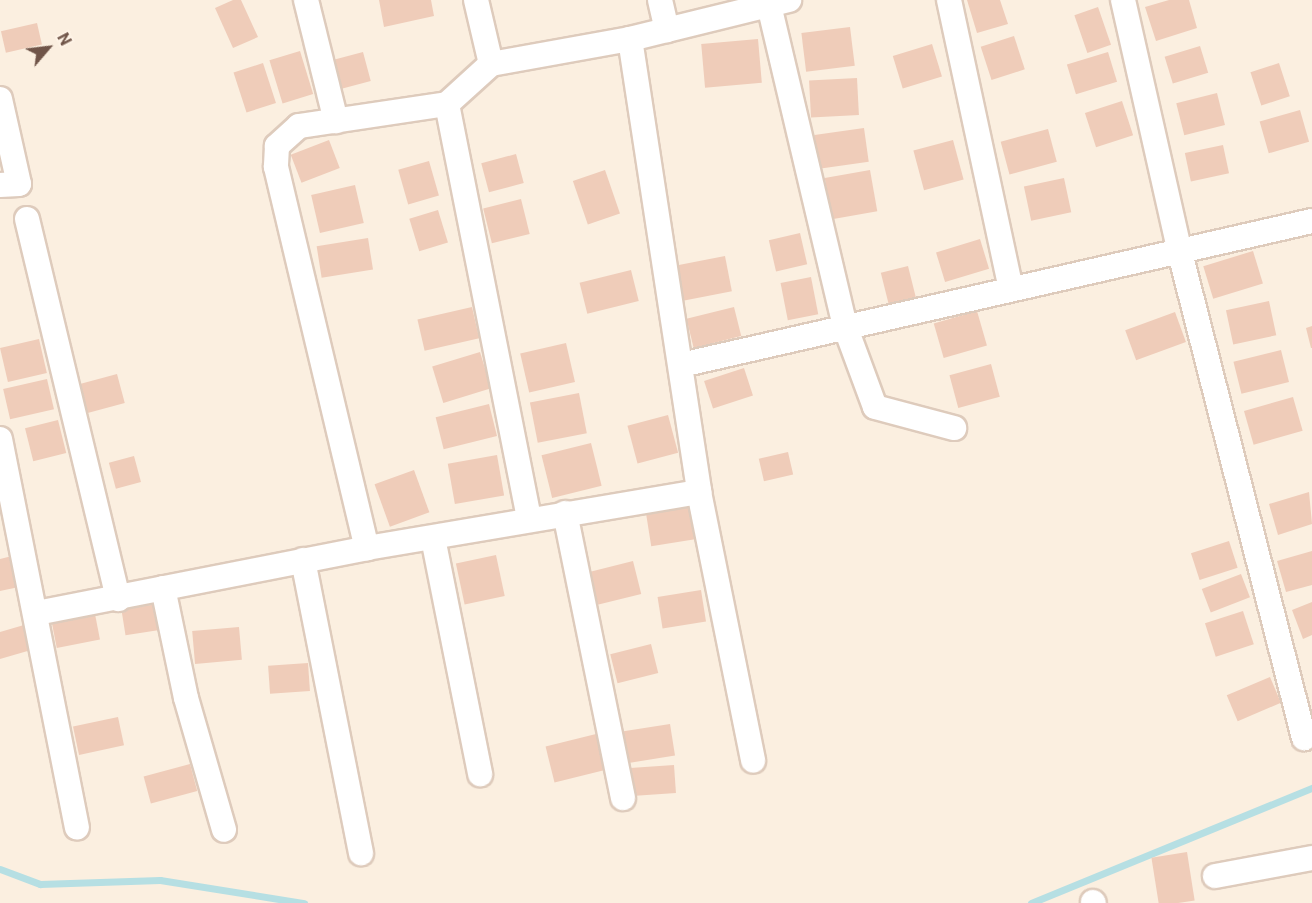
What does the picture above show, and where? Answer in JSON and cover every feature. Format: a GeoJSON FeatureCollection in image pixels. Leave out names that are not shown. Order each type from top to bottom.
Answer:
{"type":"FeatureCollection","features":[{"type":"Feature","properties":{"kind":"street"},"geometry":{"type":"LineString","coordinates":[[306,0],[336,121]]}},
{"type":"Feature","properties":{"kind":"street"},"geometry":{"type":"LineString","coordinates":[[476,0],[491,64]]}},
{"type":"Feature","properties":{"kind":"street"},"geometry":{"type":"LineString","coordinates":[[660,0],[668,30]]}},
{"type":"Feature","properties":{"kind":"street"},"geometry":{"type":"LineString","coordinates":[[950,0],[1011,288]]}},
{"type":"Feature","properties":{"kind":"street"},"geometry":{"type":"LineString","coordinates":[[1123,0],[1179,249],[1304,738]]}},
{"type":"Feature","properties":{"kind":"street"},"geometry":{"type":"LineString","coordinates":[[367,548],[276,167],[277,146],[287,132],[336,121],[447,104],[491,64],[630,39],[779,3],[845,326],[875,407],[954,428]]}},
{"type":"Feature","properties":{"kind":"street"},"geometry":{"type":"LineString","coordinates":[[630,39],[699,492],[753,761]]}},
{"type":"Feature","properties":{"kind":"street"},"geometry":{"type":"LineString","coordinates":[[0,99],[19,184],[0,185]]}},
{"type":"Feature","properties":{"kind":"street"},"geometry":{"type":"LineString","coordinates":[[447,104],[529,518]]}},
{"type":"Feature","properties":{"kind":"street"},"geometry":{"type":"LineString","coordinates":[[27,219],[118,599]]}},
{"type":"Feature","properties":{"kind":"street"},"geometry":{"type":"LineString","coordinates":[[681,365],[1179,249],[1312,221]]}},
{"type":"Feature","properties":{"kind":"street"},"geometry":{"type":"LineString","coordinates":[[0,439],[37,613],[77,826]]}},
{"type":"Feature","properties":{"kind":"street"},"geometry":{"type":"LineString","coordinates":[[37,613],[529,518],[699,492]]}},
{"type":"Feature","properties":{"kind":"street"},"geometry":{"type":"LineString","coordinates":[[565,513],[623,798]]}},
{"type":"Feature","properties":{"kind":"street"},"geometry":{"type":"LineString","coordinates":[[433,538],[480,774]]}},
{"type":"Feature","properties":{"kind":"street"},"geometry":{"type":"LineString","coordinates":[[303,560],[361,854]]}},
{"type":"Feature","properties":{"kind":"street"},"geometry":{"type":"LineString","coordinates":[[163,588],[186,698],[224,830]]}},
{"type":"Feature","properties":{"kind":"street"},"geometry":{"type":"LineString","coordinates":[[1215,876],[1312,858]]}},
{"type":"Feature","properties":{"kind":"building"},"geometry":{"type":"Polygon","coordinates":[[[233,0],[241,0],[258,37],[233,48],[215,8],[233,0]]]}},
{"type":"Feature","properties":{"kind":"building"},"geometry":{"type":"Polygon","coordinates":[[[379,0],[431,0],[434,16],[384,27],[379,0]]]}},
{"type":"Feature","properties":{"kind":"building"},"geometry":{"type":"Polygon","coordinates":[[[967,0],[1000,0],[1008,24],[977,33],[967,0]]]}},
{"type":"Feature","properties":{"kind":"building"},"geometry":{"type":"Polygon","coordinates":[[[1169,0],[1189,0],[1197,28],[1156,41],[1145,7],[1169,0]]]}},
{"type":"Feature","properties":{"kind":"building"},"geometry":{"type":"Polygon","coordinates":[[[1098,7],[1111,45],[1087,53],[1074,15],[1098,7]]]}},
{"type":"Feature","properties":{"kind":"building"},"geometry":{"type":"Polygon","coordinates":[[[37,23],[42,44],[6,53],[1,31],[37,23]]]}},
{"type":"Feature","properties":{"kind":"building"},"geometry":{"type":"Polygon","coordinates":[[[850,27],[855,66],[806,72],[801,33],[850,27]]]}},
{"type":"Feature","properties":{"kind":"building"},"geometry":{"type":"Polygon","coordinates":[[[1014,36],[1025,69],[992,80],[981,47],[1014,36]]]}},
{"type":"Feature","properties":{"kind":"building"},"geometry":{"type":"Polygon","coordinates":[[[758,39],[762,83],[705,88],[701,44],[758,39]]]}},
{"type":"Feature","properties":{"kind":"building"},"geometry":{"type":"Polygon","coordinates":[[[932,44],[942,77],[903,89],[893,56],[932,44]]]}},
{"type":"Feature","properties":{"kind":"building"},"geometry":{"type":"Polygon","coordinates":[[[1200,46],[1208,73],[1173,84],[1165,57],[1200,46]]]}},
{"type":"Feature","properties":{"kind":"building"},"geometry":{"type":"Polygon","coordinates":[[[300,51],[313,94],[283,103],[269,60],[300,51]]]}},
{"type":"Feature","properties":{"kind":"building"},"geometry":{"type":"Polygon","coordinates":[[[363,52],[371,81],[334,91],[326,62],[363,52]]]}},
{"type":"Feature","properties":{"kind":"building"},"geometry":{"type":"Polygon","coordinates":[[[1108,52],[1117,82],[1076,94],[1067,65],[1108,52]]]}},
{"type":"Feature","properties":{"kind":"building"},"geometry":{"type":"Polygon","coordinates":[[[263,63],[276,103],[246,113],[234,73],[263,63]]]}},
{"type":"Feature","properties":{"kind":"building"},"geometry":{"type":"Polygon","coordinates":[[[1279,63],[1290,96],[1261,106],[1250,72],[1279,63]]]}},
{"type":"Feature","properties":{"kind":"building"},"geometry":{"type":"Polygon","coordinates":[[[857,78],[859,115],[811,117],[809,81],[857,78]]]}},
{"type":"Feature","properties":{"kind":"building"},"geometry":{"type":"Polygon","coordinates":[[[1217,93],[1225,125],[1184,135],[1176,103],[1217,93]]]}},
{"type":"Feature","properties":{"kind":"building"},"geometry":{"type":"Polygon","coordinates":[[[1122,101],[1133,135],[1096,147],[1085,113],[1122,101]]]}},
{"type":"Feature","properties":{"kind":"building"},"geometry":{"type":"Polygon","coordinates":[[[1300,110],[1309,142],[1269,153],[1260,122],[1300,110]]]}},
{"type":"Feature","properties":{"kind":"building"},"geometry":{"type":"Polygon","coordinates":[[[864,128],[869,162],[819,169],[814,135],[864,128]]]}},
{"type":"Feature","properties":{"kind":"building"},"geometry":{"type":"Polygon","coordinates":[[[1048,129],[1057,162],[1009,175],[1001,142],[1048,129]]]}},
{"type":"Feature","properties":{"kind":"building"},"geometry":{"type":"Polygon","coordinates":[[[329,140],[340,168],[301,183],[291,155],[329,140]]]}},
{"type":"Feature","properties":{"kind":"building"},"geometry":{"type":"Polygon","coordinates":[[[953,140],[964,180],[924,190],[913,151],[953,140]]]}},
{"type":"Feature","properties":{"kind":"building"},"geometry":{"type":"Polygon","coordinates":[[[1223,145],[1229,173],[1191,181],[1185,153],[1223,145]]]}},
{"type":"Feature","properties":{"kind":"building"},"geometry":{"type":"Polygon","coordinates":[[[516,154],[524,183],[489,192],[481,163],[516,154]]]}},
{"type":"Feature","properties":{"kind":"building"},"geometry":{"type":"Polygon","coordinates":[[[429,161],[439,196],[408,204],[398,170],[429,161]]]}},
{"type":"Feature","properties":{"kind":"building"},"geometry":{"type":"Polygon","coordinates":[[[605,170],[620,213],[588,225],[573,181],[605,170]]]}},
{"type":"Feature","properties":{"kind":"building"},"geometry":{"type":"Polygon","coordinates":[[[870,170],[877,211],[832,219],[825,178],[870,170]]]}},
{"type":"Feature","properties":{"kind":"building"},"geometry":{"type":"Polygon","coordinates":[[[1064,178],[1071,212],[1031,221],[1024,187],[1064,178]]]}},
{"type":"Feature","properties":{"kind":"building"},"geometry":{"type":"Polygon","coordinates":[[[355,185],[364,223],[320,233],[311,195],[355,185]]]}},
{"type":"Feature","properties":{"kind":"building"},"geometry":{"type":"Polygon","coordinates":[[[521,199],[530,234],[492,243],[483,208],[521,199]]]}},
{"type":"Feature","properties":{"kind":"building"},"geometry":{"type":"Polygon","coordinates":[[[438,210],[448,243],[419,251],[409,219],[438,210]]]}},
{"type":"Feature","properties":{"kind":"building"},"geometry":{"type":"Polygon","coordinates":[[[800,233],[807,264],[776,271],[769,240],[800,233]]]}},
{"type":"Feature","properties":{"kind":"building"},"geometry":{"type":"Polygon","coordinates":[[[368,238],[373,270],[322,278],[317,246],[368,238]]]}},
{"type":"Feature","properties":{"kind":"building"},"geometry":{"type":"Polygon","coordinates":[[[980,239],[989,269],[945,282],[936,252],[980,239]]]}},
{"type":"Feature","properties":{"kind":"building"},"geometry":{"type":"Polygon","coordinates":[[[1253,251],[1263,284],[1213,299],[1203,266],[1253,251]]]}},
{"type":"Feature","properties":{"kind":"building"},"geometry":{"type":"Polygon","coordinates":[[[725,256],[732,291],[682,301],[675,266],[725,256]]]}},
{"type":"Feature","properties":{"kind":"building"},"geometry":{"type":"Polygon","coordinates":[[[908,266],[916,298],[889,305],[881,273],[908,266]]]}},
{"type":"Feature","properties":{"kind":"building"},"geometry":{"type":"Polygon","coordinates":[[[631,270],[639,301],[587,314],[580,283],[631,270]]]}},
{"type":"Feature","properties":{"kind":"building"},"geometry":{"type":"Polygon","coordinates":[[[811,277],[818,314],[788,320],[781,283],[811,277]]]}},
{"type":"Feature","properties":{"kind":"building"},"geometry":{"type":"Polygon","coordinates":[[[1269,301],[1276,335],[1233,344],[1226,310],[1269,301]]]}},
{"type":"Feature","properties":{"kind":"building"},"geometry":{"type":"Polygon","coordinates":[[[472,307],[479,338],[425,351],[417,320],[472,307]]]}},
{"type":"Feature","properties":{"kind":"building"},"geometry":{"type":"Polygon","coordinates":[[[734,307],[741,336],[694,348],[686,319],[734,307]]]}},
{"type":"Feature","properties":{"kind":"building"},"geometry":{"type":"Polygon","coordinates":[[[977,311],[987,346],[944,358],[934,323],[977,311]]]}},
{"type":"Feature","properties":{"kind":"building"},"geometry":{"type":"Polygon","coordinates":[[[1175,312],[1186,342],[1136,360],[1125,330],[1175,312]]]}},
{"type":"Feature","properties":{"kind":"building"},"geometry":{"type":"Polygon","coordinates":[[[1312,326],[1312,348],[1311,348],[1306,328],[1312,326]]]}},
{"type":"Feature","properties":{"kind":"building"},"geometry":{"type":"Polygon","coordinates":[[[39,339],[47,373],[8,382],[0,348],[39,339]]]}},
{"type":"Feature","properties":{"kind":"building"},"geometry":{"type":"Polygon","coordinates":[[[566,343],[575,382],[529,393],[520,354],[566,343]]]}},
{"type":"Feature","properties":{"kind":"building"},"geometry":{"type":"Polygon","coordinates":[[[1281,350],[1289,382],[1241,394],[1233,362],[1281,350]]]}},
{"type":"Feature","properties":{"kind":"building"},"geometry":{"type":"Polygon","coordinates":[[[480,352],[491,388],[443,403],[432,367],[480,352]]]}},
{"type":"Feature","properties":{"kind":"building"},"geometry":{"type":"Polygon","coordinates":[[[991,364],[1000,397],[958,408],[949,375],[991,364]]]}},
{"type":"Feature","properties":{"kind":"building"},"geometry":{"type":"Polygon","coordinates":[[[744,368],[753,396],[713,409],[704,381],[744,368]]]}},
{"type":"Feature","properties":{"kind":"building"},"geometry":{"type":"Polygon","coordinates":[[[117,374],[125,403],[78,415],[71,386],[117,374]]]}},
{"type":"Feature","properties":{"kind":"building"},"geometry":{"type":"Polygon","coordinates":[[[47,379],[54,409],[10,419],[3,389],[47,379]]]}},
{"type":"Feature","properties":{"kind":"building"},"geometry":{"type":"Polygon","coordinates":[[[579,393],[587,433],[538,443],[530,403],[579,393]]]}},
{"type":"Feature","properties":{"kind":"building"},"geometry":{"type":"Polygon","coordinates":[[[1293,397],[1303,431],[1254,445],[1244,411],[1293,397]]]}},
{"type":"Feature","properties":{"kind":"building"},"geometry":{"type":"Polygon","coordinates":[[[489,404],[497,436],[444,449],[436,417],[489,404]]]}},
{"type":"Feature","properties":{"kind":"building"},"geometry":{"type":"Polygon","coordinates":[[[668,415],[678,453],[638,464],[627,426],[668,415]]]}},
{"type":"Feature","properties":{"kind":"building"},"geometry":{"type":"Polygon","coordinates":[[[58,420],[66,453],[33,461],[25,428],[58,420]]]}},
{"type":"Feature","properties":{"kind":"building"},"geometry":{"type":"Polygon","coordinates":[[[591,443],[602,486],[552,498],[542,455],[591,443]]]}},
{"type":"Feature","properties":{"kind":"building"},"geometry":{"type":"Polygon","coordinates":[[[788,452],[793,474],[764,481],[759,459],[788,452]]]}},
{"type":"Feature","properties":{"kind":"building"},"geometry":{"type":"Polygon","coordinates":[[[497,455],[504,495],[455,504],[448,464],[497,455]]]}},
{"type":"Feature","properties":{"kind":"building"},"geometry":{"type":"Polygon","coordinates":[[[134,456],[141,482],[116,489],[109,463],[134,456]]]}},
{"type":"Feature","properties":{"kind":"building"},"geometry":{"type":"Polygon","coordinates":[[[414,470],[429,512],[390,527],[375,484],[414,470]]]}},
{"type":"Feature","properties":{"kind":"building"},"geometry":{"type":"Polygon","coordinates":[[[1309,492],[1312,524],[1278,535],[1269,504],[1309,492]]]}},
{"type":"Feature","properties":{"kind":"building"},"geometry":{"type":"Polygon","coordinates":[[[694,503],[700,539],[651,546],[646,511],[694,503]]]}},
{"type":"Feature","properties":{"kind":"building"},"geometry":{"type":"Polygon","coordinates":[[[1229,541],[1238,568],[1200,580],[1191,553],[1229,541]]]}},
{"type":"Feature","properties":{"kind":"building"},"geometry":{"type":"Polygon","coordinates":[[[1312,551],[1312,585],[1286,592],[1277,561],[1312,551]]]}},
{"type":"Feature","properties":{"kind":"building"},"geometry":{"type":"Polygon","coordinates":[[[496,555],[505,596],[465,605],[456,564],[496,555]]]}},
{"type":"Feature","properties":{"kind":"building"},"geometry":{"type":"Polygon","coordinates":[[[12,556],[19,587],[0,591],[0,559],[12,556]]]}},
{"type":"Feature","properties":{"kind":"building"},"geometry":{"type":"Polygon","coordinates":[[[633,561],[641,594],[597,605],[588,572],[633,561]]]}},
{"type":"Feature","properties":{"kind":"building"},"geometry":{"type":"Polygon","coordinates":[[[1241,574],[1250,597],[1211,612],[1202,589],[1241,574]]]}},
{"type":"Feature","properties":{"kind":"building"},"geometry":{"type":"Polygon","coordinates":[[[701,590],[706,622],[663,628],[658,597],[701,590]]]}},
{"type":"Feature","properties":{"kind":"building"},"geometry":{"type":"Polygon","coordinates":[[[1312,602],[1312,635],[1303,639],[1292,610],[1312,602]]]}},
{"type":"Feature","properties":{"kind":"building"},"geometry":{"type":"Polygon","coordinates":[[[157,604],[161,630],[126,635],[121,610],[157,604]]]}},
{"type":"Feature","properties":{"kind":"building"},"geometry":{"type":"Polygon","coordinates":[[[1243,611],[1254,644],[1216,657],[1205,623],[1243,611]]]}},
{"type":"Feature","properties":{"kind":"building"},"geometry":{"type":"Polygon","coordinates":[[[95,614],[100,640],[57,648],[52,622],[95,614]]]}},
{"type":"Feature","properties":{"kind":"building"},"geometry":{"type":"Polygon","coordinates":[[[24,625],[31,650],[0,659],[0,632],[24,625]]]}},
{"type":"Feature","properties":{"kind":"building"},"geometry":{"type":"Polygon","coordinates":[[[239,627],[242,660],[195,664],[192,631],[239,627]]]}},
{"type":"Feature","properties":{"kind":"building"},"geometry":{"type":"Polygon","coordinates":[[[651,644],[658,673],[618,683],[610,654],[651,644]]]}},
{"type":"Feature","properties":{"kind":"building"},"geometry":{"type":"Polygon","coordinates":[[[308,663],[310,691],[270,694],[268,666],[308,663]]]}},
{"type":"Feature","properties":{"kind":"building"},"geometry":{"type":"Polygon","coordinates":[[[1270,677],[1281,703],[1238,721],[1227,695],[1270,677]]]}},
{"type":"Feature","properties":{"kind":"building"},"geometry":{"type":"Polygon","coordinates":[[[118,717],[124,745],[79,755],[73,727],[118,717]]]}},
{"type":"Feature","properties":{"kind":"building"},"geometry":{"type":"Polygon","coordinates":[[[670,724],[675,756],[629,763],[624,731],[670,724]]]}},
{"type":"Feature","properties":{"kind":"building"},"geometry":{"type":"Polygon","coordinates":[[[596,734],[605,770],[554,782],[546,747],[596,734]]]}},
{"type":"Feature","properties":{"kind":"building"},"geometry":{"type":"Polygon","coordinates":[[[190,764],[197,791],[151,803],[144,776],[190,764]]]}},
{"type":"Feature","properties":{"kind":"building"},"geometry":{"type":"Polygon","coordinates":[[[674,765],[676,793],[632,796],[630,768],[674,765]]]}},
{"type":"Feature","properties":{"kind":"building"},"geometry":{"type":"Polygon","coordinates":[[[1187,852],[1195,900],[1159,903],[1151,858],[1187,852]]]}},
{"type":"Feature","properties":{"kind":"waterway"},"geometry":{"type":"LineString","coordinates":[[1031,903],[1312,788]]}},
{"type":"Feature","properties":{"kind":"waterway"},"geometry":{"type":"LineString","coordinates":[[0,869],[40,884],[160,880],[304,903]]}}]}
